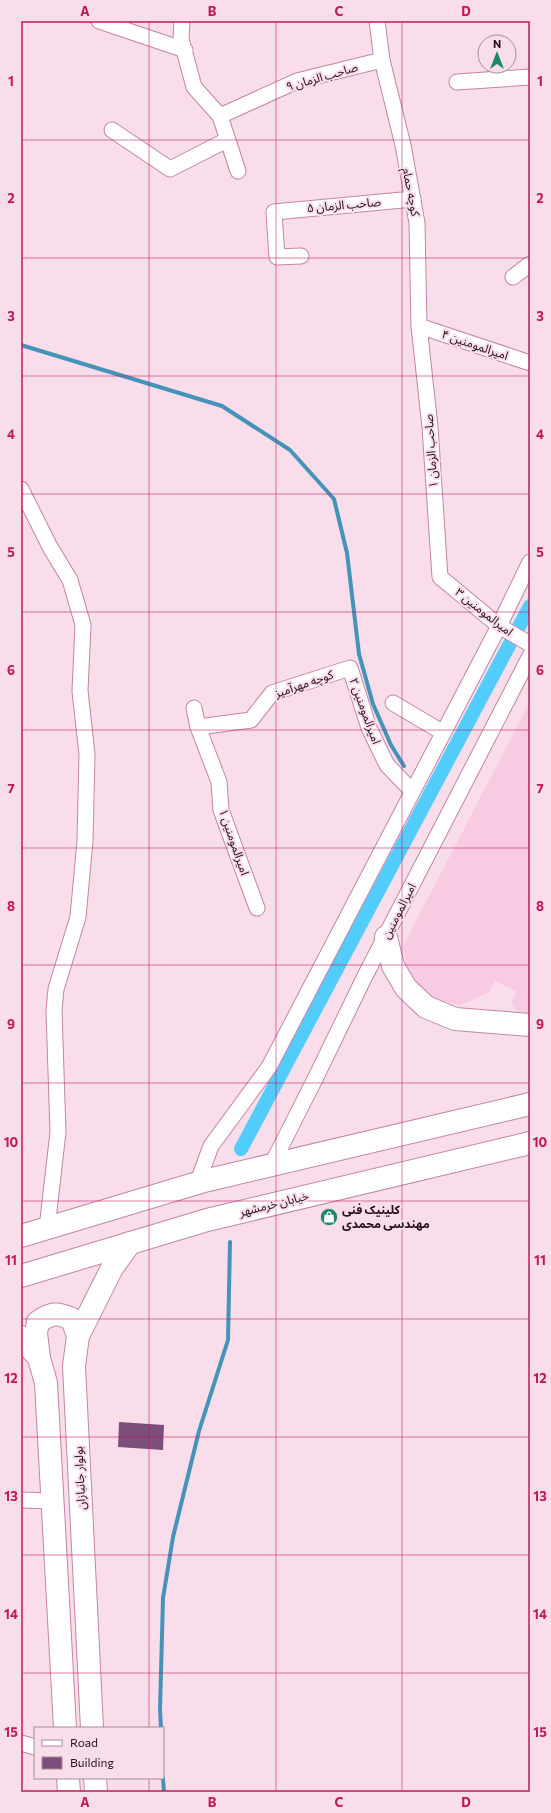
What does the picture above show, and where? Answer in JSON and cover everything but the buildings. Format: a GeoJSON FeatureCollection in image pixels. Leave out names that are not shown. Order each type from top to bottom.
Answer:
{"type":"FeatureCollection","features":[{"type":"Feature","properties":{"kind":"main road"},"geometry":{"type":"LineString","coordinates":[[386,938],[393,966],[406,988],[426,1008],[455,1019],[530,1025]]}},
{"type":"Feature","properties":{"kind":"main road"},"geometry":{"type":"LineString","coordinates":[[21,1236],[204,1181],[530,1104]]}},
{"type":"Feature","properties":{"kind":"main road","name":"خیابان خرمشهر"},"geometry":{"type":"LineString","coordinates":[[21,1276],[207,1220],[530,1143]]}},
{"type":"Feature","properties":{"kind":"main road","name":"بولوار جانبازان"},"geometry":{"type":"LineString","coordinates":[[92,1727],[74,1366],[78,1336],[112,1268],[130,1243]]}},
{"type":"Feature","properties":{"kind":"main road"},"geometry":{"type":"LineString","coordinates":[[65,1727],[46,1383],[36,1333],[38,1322],[49,1315],[62,1314],[72,1319],[78,1336]]}},
{"type":"Feature","properties":{"kind":"main road"},"geometry":{"type":"LineString","coordinates":[[21,1336],[40,1358]]}},
{"type":"Feature","properties":{"kind":"main road"},"geometry":{"type":"LineString","coordinates":[[68,1779],[69,1792]]}},
{"type":"Feature","properties":{"kind":"main road"},"geometry":{"type":"LineString","coordinates":[[95,1779],[96,1792]]}},
{"type":"Feature","properties":{"kind":"street"},"geometry":{"type":"LineString","coordinates":[[99,21],[185,50]]}},
{"type":"Feature","properties":{"kind":"street"},"geometry":{"type":"LineString","coordinates":[[182,21],[181,39],[194,87],[220,116],[238,171]]}},
{"type":"Feature","properties":{"kind":"street"},"geometry":{"type":"LineString","coordinates":[[377,21],[382,60]]}},
{"type":"Feature","properties":{"kind":"street","name":"صاحب الزمان ۹"},"geometry":{"type":"LineString","coordinates":[[220,116],[297,81],[382,60]]}},
{"type":"Feature","properties":{"kind":"street","name":"کوچه حمام"},"geometry":{"type":"LineString","coordinates":[[382,60],[403,144],[414,199],[417,223],[419,326]]}},
{"type":"Feature","properties":{"kind":"street"},"geometry":{"type":"LineString","coordinates":[[457,82],[530,77]]}},
{"type":"Feature","properties":{"kind":"street"},"geometry":{"type":"LineString","coordinates":[[112,130],[170,169],[227,140]]}},
{"type":"Feature","properties":{"kind":"street","name":"صاحب الزمان ۵"},"geometry":{"type":"LineString","coordinates":[[301,256],[277,257],[274,212],[414,199]]}},
{"type":"Feature","properties":{"kind":"street"},"geometry":{"type":"LineString","coordinates":[[513,278],[530,264]]}},
{"type":"Feature","properties":{"kind":"street","name":"امیرالمومنین ۴"},"geometry":{"type":"LineString","coordinates":[[419,326],[530,364]]}},
{"type":"Feature","properties":{"kind":"street","name":"صاحب الزمان ۱"},"geometry":{"type":"LineString","coordinates":[[419,326],[430,427],[440,577]]}},
{"type":"Feature","properties":{"kind":"street"},"geometry":{"type":"LineString","coordinates":[[21,489],[50,547],[70,580],[83,625],[80,691],[86,754],[85,841],[78,917],[56,989],[54,1011],[58,1132],[47,1228]]}},
{"type":"Feature","properties":{"kind":"street"},"geometry":{"type":"LineString","coordinates":[[204,1181],[201,1173],[210,1146],[269,1067],[442,732],[499,626],[530,562]]}},
{"type":"Feature","properties":{"kind":"street","name":"امیرالمومنین ۳"},"geometry":{"type":"LineString","coordinates":[[440,577],[499,626],[530,644]]}},
{"type":"Feature","properties":{"kind":"street","name":"امیرالمومنین"},"geometry":{"type":"LineString","coordinates":[[270,1166],[530,656]]}},
{"type":"Feature","properties":{"kind":"street","name":"کوچه مهرآمیز"},"geometry":{"type":"LineString","coordinates":[[198,727],[251,720],[272,693],[350,668]]}},
{"type":"Feature","properties":{"kind":"street","name":"امیرالمومنین ۲"},"geometry":{"type":"LineString","coordinates":[[350,668],[369,728],[387,765],[412,791]]}},
{"type":"Feature","properties":{"kind":"street"},"geometry":{"type":"LineString","coordinates":[[393,702],[442,732]]}},
{"type":"Feature","properties":{"kind":"street","name":"امیرالمومنین ۱"},"geometry":{"type":"LineString","coordinates":[[194,708],[198,727],[219,782],[221,810],[257,908]]}},
{"type":"Feature","properties":{"kind":"street"},"geometry":{"type":"LineString","coordinates":[[21,1500],[53,1501]]}},
{"type":"Feature","properties":{"kind":"street"},"geometry":{"type":"LineString","coordinates":[[21,1743],[34,1747]]}},
{"type":"Feature","properties":{"kind":"shaded area"},"geometry":{"type":"Polygon","coordinates":[[[530,702],[530,1016],[519,1015],[512,1003],[516,991],[495,981],[489,992],[460,1005],[427,998],[407,972],[403,946],[530,702]]]}},
{"type":"Feature","properties":{"kind":"waterway"},"geometry":{"type":"LineString","coordinates":[[21,345],[222,406],[290,450],[334,499],[347,553],[359,654],[373,704],[391,745],[404,766]]}},
{"type":"Feature","properties":{"kind":"waterway"},"geometry":{"type":"LineString","coordinates":[[241,1149],[530,606]]}},
{"type":"Feature","properties":{"kind":"waterway"},"geometry":{"type":"LineString","coordinates":[[161,1727],[160,1709],[163,1598],[173,1537],[199,1431],[228,1340],[230,1242]]}},
{"type":"Feature","properties":{"kind":"waterway"},"geometry":{"type":"LineString","coordinates":[[163,1779],[164,1792]]}},
{"type":"Feature","properties":{"kind":"place","name":"کلینیک فنی مهندسی محمدی"},"geometry":{"type":"Point","coordinates":[329,1217]}}]}
